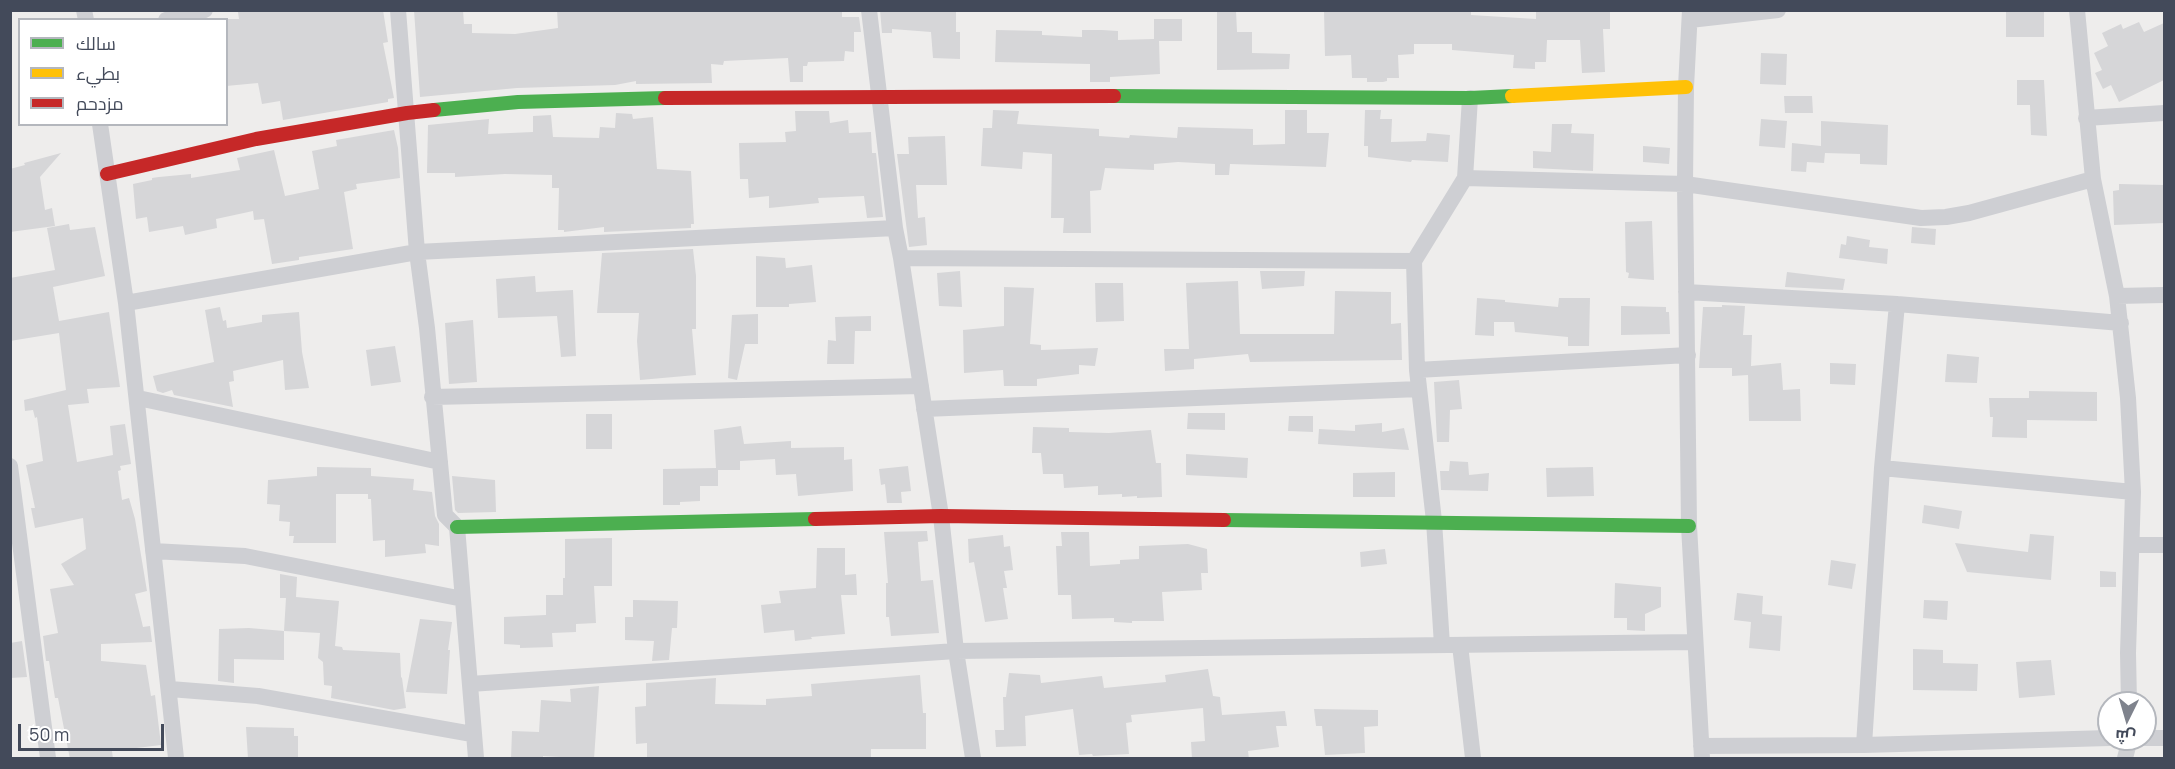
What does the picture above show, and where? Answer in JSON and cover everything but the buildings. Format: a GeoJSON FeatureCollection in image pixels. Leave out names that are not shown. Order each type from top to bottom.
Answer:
{"type":"FeatureCollection","features":[{"type":"Feature","properties":{"kind":"street"},"geometry":{"type":"LineString","coordinates":[[174,18],[204,10]]}},
{"type":"Feature","properties":{"kind":"street"},"geometry":{"type":"LineString","coordinates":[[398,10],[408,113],[417,252],[427,328],[432,397],[445,515],[457,527],[472,734],[476,759]]}},
{"type":"Feature","properties":{"kind":"street"},"geometry":{"type":"LineString","coordinates":[[869,10],[895,228],[941,516],[956,651],[973,759]]}},
{"type":"Feature","properties":{"kind":"street"},"geometry":{"type":"LineString","coordinates":[[1778,10],[1690,15],[1686,87],[1685,184],[1689,526],[1701,752],[2097,738]]}},
{"type":"Feature","properties":{"kind":"street"},"geometry":{"type":"LineString","coordinates":[[2077,10],[2093,180],[2117,296],[2128,398],[2133,492],[2129,691]]}},
{"type":"Feature","properties":{"kind":"street"},"geometry":{"type":"LineString","coordinates":[[107,174],[256,139],[408,113],[518,102],[640,98],[879,96],[1470,98],[1686,87]]}},
{"type":"Feature","properties":{"kind":"street"},"geometry":{"type":"LineString","coordinates":[[1442,645],[1434,521],[1417,370],[1414,261],[1465,178],[1470,98]]}},
{"type":"Feature","properties":{"kind":"street"},"geometry":{"type":"LineString","coordinates":[[2086,118],[2164,113]]}},
{"type":"Feature","properties":{"kind":"street"},"geometry":{"type":"LineString","coordinates":[[100,126],[138,398],[177,759]]}},
{"type":"Feature","properties":{"kind":"street"},"geometry":{"type":"LineString","coordinates":[[1465,178],[1685,184],[1921,219],[1946,218],[1969,213],[2093,180]]}},
{"type":"Feature","properties":{"kind":"street"},"geometry":{"type":"LineString","coordinates":[[126,303],[417,252],[895,228]]}},
{"type":"Feature","properties":{"kind":"street"},"geometry":{"type":"LineString","coordinates":[[901,258],[1414,261]]}},
{"type":"Feature","properties":{"kind":"street"},"geometry":{"type":"LineString","coordinates":[[1686,292],[1897,304],[2121,323]]}},
{"type":"Feature","properties":{"kind":"street"},"geometry":{"type":"LineString","coordinates":[[2117,296],[2164,295]]}},
{"type":"Feature","properties":{"kind":"street"},"geometry":{"type":"LineString","coordinates":[[1864,745],[1882,468],[1897,304]]}},
{"type":"Feature","properties":{"kind":"street"},"geometry":{"type":"LineString","coordinates":[[1417,370],[1688,356]]}},
{"type":"Feature","properties":{"kind":"street"},"geometry":{"type":"LineString","coordinates":[[432,397],[921,386]]}},
{"type":"Feature","properties":{"kind":"street"},"geometry":{"type":"LineString","coordinates":[[924,409],[1419,388]]}},
{"type":"Feature","properties":{"kind":"street"},"geometry":{"type":"LineString","coordinates":[[138,398],[440,462]]}},
{"type":"Feature","properties":{"kind":"street"},"geometry":{"type":"LineString","coordinates":[[10,466],[48,759]]}},
{"type":"Feature","properties":{"kind":"street"},"geometry":{"type":"LineString","coordinates":[[1882,468],[2133,492]]}},
{"type":"Feature","properties":{"kind":"street"},"geometry":{"type":"LineString","coordinates":[[457,527],[941,516],[1689,526]]}},
{"type":"Feature","properties":{"kind":"street"},"geometry":{"type":"LineString","coordinates":[[2132,544],[2164,545]]}},
{"type":"Feature","properties":{"kind":"street"},"geometry":{"type":"LineString","coordinates":[[153,551],[245,556],[463,599]]}},
{"type":"Feature","properties":{"kind":"street"},"geometry":{"type":"LineString","coordinates":[[470,684],[956,651],[1694,642]]}},
{"type":"Feature","properties":{"kind":"street"},"geometry":{"type":"LineString","coordinates":[[1460,645],[1473,759]]}},
{"type":"Feature","properties":{"kind":"street"},"geometry":{"type":"LineString","coordinates":[[170,689],[258,696],[472,734]]}},
{"type":"Feature","properties":{"kind":"traffic: fast"},"geometry":{"type":"LineString","coordinates":[[1114,96],[1470,98],[1512,96]]}},
{"type":"Feature","properties":{"kind":"traffic: fast"},"geometry":{"type":"LineString","coordinates":[[434,110],[518,102],[665,98]]}},
{"type":"Feature","properties":{"kind":"traffic: fast"},"geometry":{"type":"LineString","coordinates":[[457,527],[815,519]]}},
{"type":"Feature","properties":{"kind":"traffic: fast"},"geometry":{"type":"LineString","coordinates":[[1224,520],[1689,526]]}},
{"type":"Feature","properties":{"kind":"traffic: slow"},"geometry":{"type":"LineString","coordinates":[[1512,96],[1686,87]]}},
{"type":"Feature","properties":{"kind":"traffic: jam"},"geometry":{"type":"LineString","coordinates":[[665,98],[1114,96]]}},
{"type":"Feature","properties":{"kind":"traffic: jam"},"geometry":{"type":"LineString","coordinates":[[107,174],[256,139],[434,110]]}},
{"type":"Feature","properties":{"kind":"traffic: jam"},"geometry":{"type":"LineString","coordinates":[[815,519],[941,516],[1224,520]]}}]}
